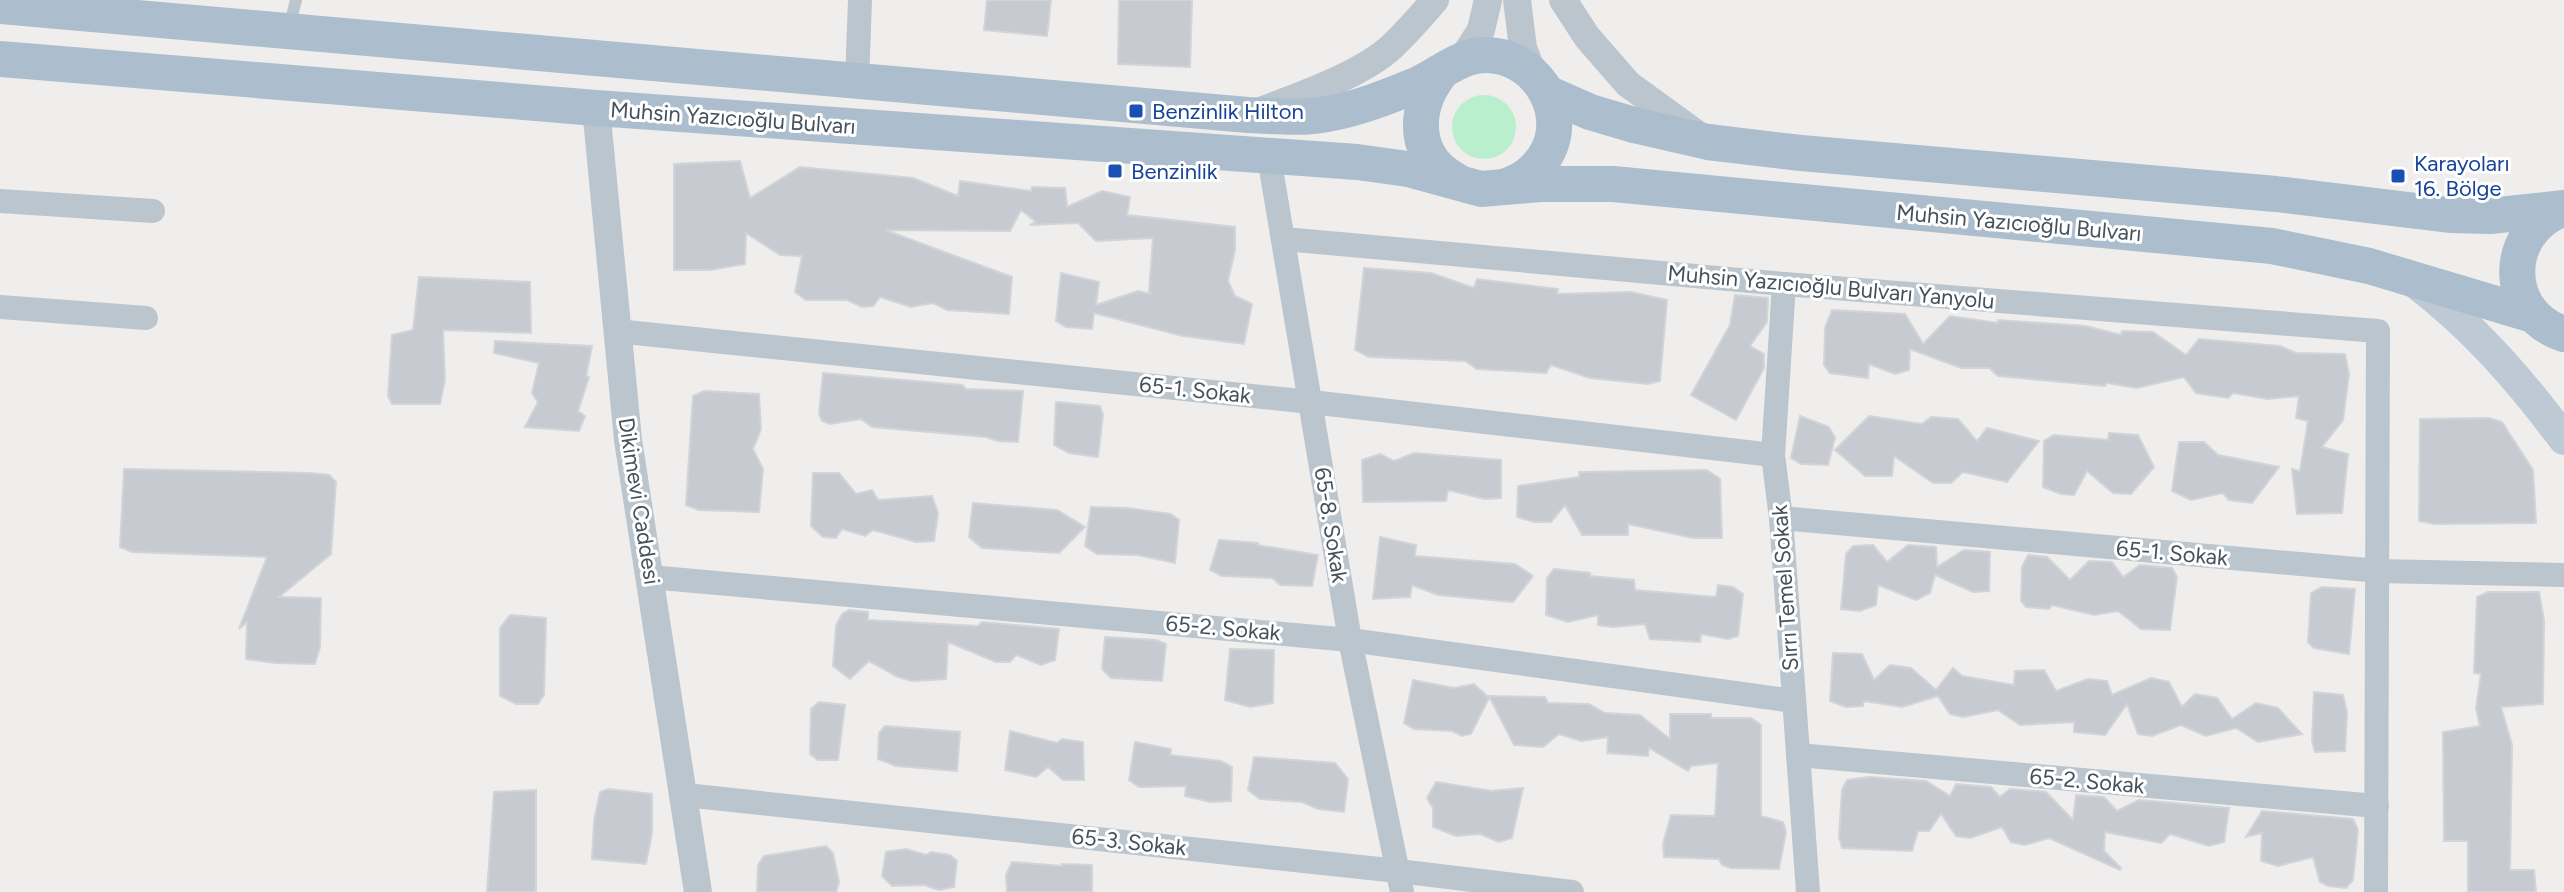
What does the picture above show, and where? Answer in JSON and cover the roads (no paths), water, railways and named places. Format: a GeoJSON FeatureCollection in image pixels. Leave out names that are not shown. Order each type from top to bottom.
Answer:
{"type":"FeatureCollection","features":[{"type":"Feature","properties":{"kind":"main road","name":"Muhsin Yazıcıoğlu Bulvarı"},"geometry":{"type":"LineString","coordinates":[[0,6],[292,16],[857,82],[1248,115],[1325,115],[1388,96],[1485,55],[1502,56],[1590,112],[1708,142],[1801,153],[2276,194],[2450,215],[2490,216],[2564,209]]}},
{"type":"Feature","properties":{"kind":"main road","name":"Muhsin Yazıcıoğlu Bulvarı"},"geometry":{"type":"LineString","coordinates":[[0,59],[596,108],[1357,162],[1408,169],[1481,187],[1613,184],[2257,245],[2407,276],[2553,332]]}},
{"type":"Feature","properties":{"kind":"main road"},"geometry":{"type":"LineString","coordinates":[[1450,68],[1422,103],[1421,136],[1436,166],[1449,177],[1481,187],[1514,184],[1528,175],[1549,149],[1554,116],[1539,82]]}},
{"type":"Feature","properties":{"kind":"main road","name":"Muhsin Yazıcıoğlu Bulvarı"},"geometry":{"type":"LineString","coordinates":[[2553,332],[2521,295],[2517,281],[2520,251],[2536,225],[2564,209]]}},
{"type":"Feature","properties":{"kind":"main road"},"geometry":{"type":"LineString","coordinates":[[2407,276],[2474,331],[2564,439]]}},
{"type":"Feature","properties":{"kind":"street"},"geometry":{"type":"LineString","coordinates":[[857,82],[860,0]]}},
{"type":"Feature","properties":{"kind":"street"},"geometry":{"type":"LineString","coordinates":[[1248,115],[1298,97],[1360,68],[1386,51],[1435,0]]}},
{"type":"Feature","properties":{"kind":"street"},"geometry":{"type":"LineString","coordinates":[[1450,68],[1481,30],[1488,0]]}},
{"type":"Feature","properties":{"kind":"street"},"geometry":{"type":"LineString","coordinates":[[1517,0],[1523,48],[1539,82]]}},
{"type":"Feature","properties":{"kind":"street"},"geometry":{"type":"LineString","coordinates":[[1563,0],[1587,37],[1628,84],[1708,142]]}},
{"type":"Feature","properties":{"kind":"street","name":"Dikimevi Caddesi"},"geometry":{"type":"LineString","coordinates":[[596,108],[628,440],[698,892]]}},
{"type":"Feature","properties":{"kind":"street","name":"65-8. Sokak"},"geometry":{"type":"LineString","coordinates":[[1269,157],[1350,640],[1400,881]]}},
{"type":"Feature","properties":{"kind":"street"},"geometry":{"type":"LineString","coordinates":[[0,201],[153,211]]}},
{"type":"Feature","properties":{"kind":"street","name":"Muhsin Yazıcıoğlu Bulvarı Yanyolu"},"geometry":{"type":"LineString","coordinates":[[1284,239],[1784,284],[2378,331],[2379,571]]}},
{"type":"Feature","properties":{"kind":"street","name":"Sırrı Temel Sokak"},"geometry":{"type":"LineString","coordinates":[[1784,284],[1773,455],[1781,518],[1808,892]]}},
{"type":"Feature","properties":{"kind":"street"},"geometry":{"type":"LineString","coordinates":[[0,307],[146,318]]}},
{"type":"Feature","properties":{"kind":"street","name":"65-1. Sokak"},"geometry":{"type":"LineString","coordinates":[[616,331],[1311,402],[1773,455]]}},
{"type":"Feature","properties":{"kind":"street","name":"65-1. Sokak"},"geometry":{"type":"LineString","coordinates":[[1781,518],[2379,571],[2564,575]]}},
{"type":"Feature","properties":{"kind":"street"},"geometry":{"type":"LineString","coordinates":[[2376,892],[2379,571]]}},
{"type":"Feature","properties":{"kind":"street","name":"65-2. Sokak"},"geometry":{"type":"LineString","coordinates":[[650,577],[1350,640],[1794,701]]}},
{"type":"Feature","properties":{"kind":"street","name":"65-2. Sokak"},"geometry":{"type":"LineString","coordinates":[[1798,755],[2377,806]]}},
{"type":"Feature","properties":{"kind":"street","name":"65-3. Sokak"},"geometry":{"type":"LineString","coordinates":[[685,795],[1400,881],[1572,892]]}},
{"type":"Feature","properties":{"kind":"place","name":"Benzinlik Hilton"},"geometry":{"type":"Point","coordinates":[1136,111]}},
{"type":"Feature","properties":{"kind":"place","name":"Benzinlik"},"geometry":{"type":"Point","coordinates":[1115,171]}},
{"type":"Feature","properties":{"kind":"place","name":"Karayoları 16. Bölge"},"geometry":{"type":"Point","coordinates":[2398,176]}}]}
